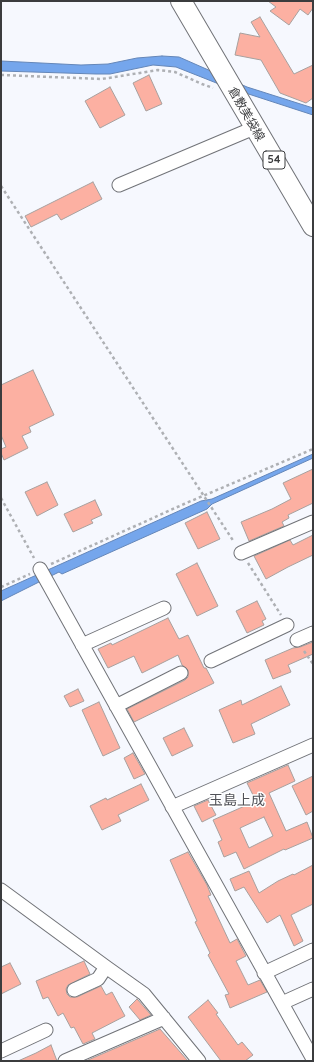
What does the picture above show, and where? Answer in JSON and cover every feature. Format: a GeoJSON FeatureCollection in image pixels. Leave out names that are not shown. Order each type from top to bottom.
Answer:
{"type":"FeatureCollection","features":[{"type":"Feature","properties":{"kind":"main road","name":"倉敷美袋線"},"geometry":{"type":"LineString","coordinates":[[181,1],[254,128],[313,226]]}},
{"type":"Feature","properties":{"kind":"street"},"geometry":{"type":"LineString","coordinates":[[120,185],[254,128]]}},
{"type":"Feature","properties":{"kind":"street"},"geometry":{"type":"LineString","coordinates":[[241,553],[313,522]]}},
{"type":"Feature","properties":{"kind":"street"},"geometry":{"type":"LineString","coordinates":[[40,569],[313,1059]]}},
{"type":"Feature","properties":{"kind":"street"},"geometry":{"type":"LineString","coordinates":[[82,645],[164,608]]}},
{"type":"Feature","properties":{"kind":"street"},"geometry":{"type":"LineString","coordinates":[[211,661],[287,625]]}},
{"type":"Feature","properties":{"kind":"street"},"geometry":{"type":"LineString","coordinates":[[297,640],[313,633]]}},
{"type":"Feature","properties":{"kind":"street"},"geometry":{"type":"LineString","coordinates":[[116,706],[181,673]]}},
{"type":"Feature","properties":{"kind":"street"},"geometry":{"type":"LineString","coordinates":[[172,807],[313,745]]}},
{"type":"Feature","properties":{"kind":"street"},"geometry":{"type":"LineString","coordinates":[[1,890],[104,971],[144,994],[160,1020],[199,1061]]}},
{"type":"Feature","properties":{"kind":"street"},"geometry":{"type":"LineString","coordinates":[[264,972],[313,950]]}},
{"type":"Feature","properties":{"kind":"street"},"geometry":{"type":"LineString","coordinates":[[74,990],[98,980],[104,971]]}},
{"type":"Feature","properties":{"kind":"street"},"geometry":{"type":"LineString","coordinates":[[282,1003],[313,989]]}},
{"type":"Feature","properties":{"kind":"street"},"geometry":{"type":"LineString","coordinates":[[65,1061],[160,1020]]}},
{"type":"Feature","properties":{"kind":"street"},"geometry":{"type":"LineString","coordinates":[[1,1050],[46,1030]]}},
{"type":"Feature","properties":{"kind":"path"},"geometry":{"type":"LineString","coordinates":[[1,75],[102,79],[158,70],[175,72],[202,84],[235,94]]}},
{"type":"Feature","properties":{"kind":"path"},"geometry":{"type":"LineString","coordinates":[[1,186],[287,625]]}},
{"type":"Feature","properties":{"kind":"path"},"geometry":{"type":"LineString","coordinates":[[1,587],[184,504],[204,497],[313,449]]}},
{"type":"Feature","properties":{"kind":"path"},"geometry":{"type":"LineString","coordinates":[[1,498],[40,569]]}},
{"type":"Feature","properties":{"kind":"path"},"geometry":{"type":"LineString","coordinates":[[297,640],[313,664]]}},
{"type":"Feature","properties":{"kind":"water"},"geometry":{"type":"Polygon","coordinates":[[[162,56],[179,57],[247,87],[313,108],[313,115],[224,86],[176,67],[153,65],[110,74],[1,71],[1,61],[81,65],[108,64],[137,58],[162,56]]]}},
{"type":"Feature","properties":{"kind":"water"},"geometry":{"type":"Polygon","coordinates":[[[313,454],[313,458],[212,504],[207,509],[62,574],[59,572],[1,601],[1,591],[201,501],[212,499],[313,454]]]}},
{"type":"Feature","properties":{"kind":"building"},"geometry":{"type":"Polygon","coordinates":[[[268,1],[313,1],[313,8],[308,15],[300,9],[289,25],[270,11],[276,7],[268,1]]]}},
{"type":"Feature","properties":{"kind":"building"},"geometry":{"type":"Polygon","coordinates":[[[260,17],[294,74],[313,65],[313,98],[306,103],[280,93],[261,60],[235,55],[240,33],[260,37],[251,22],[260,17]]]}},
{"type":"Feature","properties":{"kind":"building"},"geometry":{"type":"Polygon","coordinates":[[[149,75],[162,104],[146,111],[133,83],[149,75]]]}},
{"type":"Feature","properties":{"kind":"building"},"geometry":{"type":"Polygon","coordinates":[[[110,87],[125,115],[100,128],[85,101],[110,87]]]}},
{"type":"Feature","properties":{"kind":"building"},"geometry":{"type":"Polygon","coordinates":[[[93,182],[102,199],[61,220],[57,214],[31,227],[25,216],[93,182]]]}},
{"type":"Feature","properties":{"kind":"building"},"geometry":{"type":"Polygon","coordinates":[[[33,370],[54,415],[29,427],[31,432],[22,436],[28,448],[4,460],[1,453],[1,449],[6,447],[1,435],[1,385],[33,370]]]}},
{"type":"Feature","properties":{"kind":"building"},"geometry":{"type":"Polygon","coordinates":[[[313,469],[313,503],[288,515],[289,518],[282,522],[284,526],[249,541],[241,522],[291,499],[283,483],[313,469]]]}},
{"type":"Feature","properties":{"kind":"building"},"geometry":{"type":"Polygon","coordinates":[[[47,482],[58,505],[37,516],[25,492],[47,482]]]}},
{"type":"Feature","properties":{"kind":"building"},"geometry":{"type":"Polygon","coordinates":[[[95,500],[102,515],[91,520],[93,523],[73,532],[64,514],[95,500]]]}},
{"type":"Feature","properties":{"kind":"building"},"geometry":{"type":"Polygon","coordinates":[[[207,512],[220,539],[198,549],[185,523],[207,512]]]}},
{"type":"Feature","properties":{"kind":"building"},"geometry":{"type":"Polygon","coordinates":[[[313,535],[313,555],[266,579],[254,556],[290,540],[293,545],[313,535]]]}},
{"type":"Feature","properties":{"kind":"building"},"geometry":{"type":"Polygon","coordinates":[[[197,563],[218,606],[197,616],[176,574],[197,563]]]}},
{"type":"Feature","properties":{"kind":"building"},"geometry":{"type":"Polygon","coordinates":[[[257,601],[266,619],[262,621],[264,625],[247,633],[236,611],[257,601]]]}},
{"type":"Feature","properties":{"kind":"building"},"geometry":{"type":"Polygon","coordinates":[[[168,618],[179,639],[188,635],[204,668],[206,668],[214,683],[134,722],[127,709],[185,680],[188,677],[188,670],[182,665],[178,655],[142,673],[134,656],[108,668],[98,649],[111,643],[112,645],[168,618]]]}},
{"type":"Feature","properties":{"kind":"building"},"geometry":{"type":"Polygon","coordinates":[[[313,642],[313,654],[288,665],[291,672],[273,679],[265,660],[293,648],[313,642]]]}},
{"type":"Feature","properties":{"kind":"building"},"geometry":{"type":"Polygon","coordinates":[[[281,686],[290,705],[251,724],[255,734],[233,743],[219,710],[241,700],[242,705],[281,686]]]}},
{"type":"Feature","properties":{"kind":"building"},"geometry":{"type":"Polygon","coordinates":[[[78,689],[84,701],[70,707],[64,696],[78,689]]]}},
{"type":"Feature","properties":{"kind":"building"},"geometry":{"type":"Polygon","coordinates":[[[99,702],[120,748],[103,756],[82,710],[99,702]]]}},
{"type":"Feature","properties":{"kind":"building"},"geometry":{"type":"Polygon","coordinates":[[[184,728],[193,746],[172,756],[163,738],[184,728]]]}},
{"type":"Feature","properties":{"kind":"building"},"geometry":{"type":"Polygon","coordinates":[[[133,753],[145,774],[134,779],[124,758],[133,753]]]}},
{"type":"Feature","properties":{"kind":"building"},"geometry":{"type":"Polygon","coordinates":[[[288,765],[295,781],[269,793],[286,831],[307,822],[313,838],[285,850],[284,849],[244,869],[236,852],[224,857],[218,842],[222,840],[213,820],[256,801],[247,783],[288,765]],[[264,817],[240,828],[249,848],[273,836],[264,817]]]}},
{"type":"Feature","properties":{"kind":"building"},"geometry":{"type":"Polygon","coordinates":[[[313,776],[313,811],[306,815],[292,786],[313,776]]]}},
{"type":"Feature","properties":{"kind":"building"},"geometry":{"type":"Polygon","coordinates":[[[141,784],[149,800],[118,815],[121,821],[102,830],[90,806],[106,798],[107,800],[141,784]]]}},
{"type":"Feature","properties":{"kind":"building"},"geometry":{"type":"Polygon","coordinates":[[[208,800],[216,815],[202,822],[194,806],[208,800]]]}},
{"type":"Feature","properties":{"kind":"building"},"geometry":{"type":"Polygon","coordinates":[[[188,852],[207,885],[211,895],[208,896],[230,943],[237,939],[246,956],[236,961],[248,985],[260,980],[267,992],[230,1008],[225,995],[229,994],[208,955],[210,953],[195,922],[197,921],[170,860],[188,852]]]}},
{"type":"Feature","properties":{"kind":"building"},"geometry":{"type":"Polygon","coordinates":[[[313,865],[313,904],[291,915],[303,941],[294,946],[280,915],[267,923],[244,887],[235,891],[230,879],[249,871],[259,893],[278,881],[313,865]]]}},
{"type":"Feature","properties":{"kind":"building"},"geometry":{"type":"Polygon","coordinates":[[[84,961],[90,974],[68,985],[66,989],[67,994],[70,997],[77,997],[101,986],[106,995],[112,992],[125,1016],[92,1033],[95,1039],[83,1044],[74,1027],[71,1028],[63,1013],[58,1016],[48,997],[43,999],[36,981],[84,961]]]}},
{"type":"Feature","properties":{"kind":"building"},"geometry":{"type":"Polygon","coordinates":[[[10,963],[21,984],[1,994],[1,967],[10,963]]]}},
{"type":"Feature","properties":{"kind":"building"},"geometry":{"type":"Polygon","coordinates":[[[137,999],[151,1015],[140,1020],[129,1007],[137,999]]]}},
{"type":"Feature","properties":{"kind":"building"},"geometry":{"type":"Polygon","coordinates":[[[208,1000],[238,1045],[242,1042],[253,1055],[245,1061],[221,1061],[188,1017],[208,1000]]]}},
{"type":"Feature","properties":{"kind":"building"},"geometry":{"type":"Polygon","coordinates":[[[160,1029],[188,1061],[86,1061],[88,1060],[160,1029]]]}},
{"type":"Feature","properties":{"kind":"building"},"geometry":{"type":"Polygon","coordinates":[[[51,1045],[57,1061],[18,1061],[36,1053],[51,1045]]]}},
{"type":"Feature","properties":{"kind":"district","name":"玉島上成"},"geometry":{"type":"Point","coordinates":[237,801]}}]}
